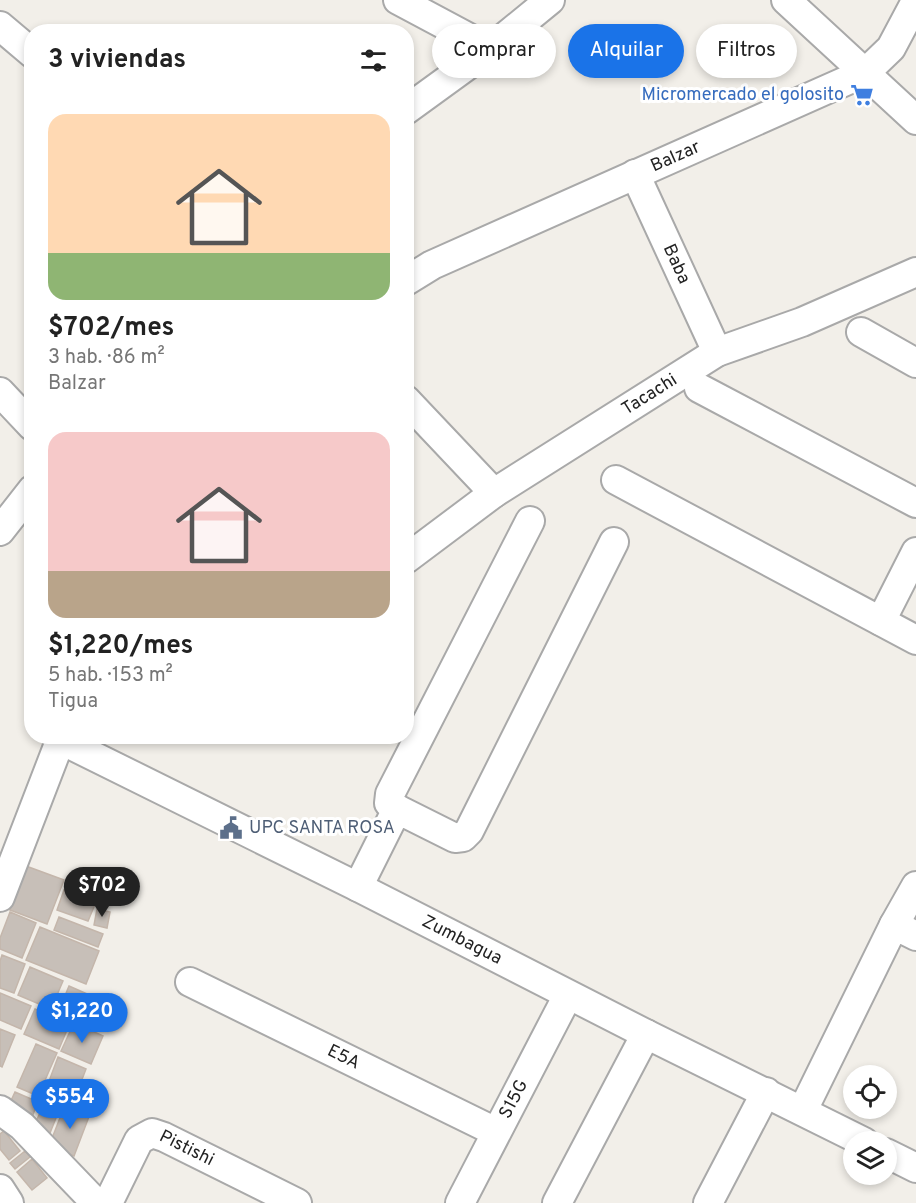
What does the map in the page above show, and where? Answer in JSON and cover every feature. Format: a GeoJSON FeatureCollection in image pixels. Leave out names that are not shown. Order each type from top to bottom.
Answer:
{"type":"FeatureCollection","features":[{"type":"Feature","properties":{"kind":"street"},"geometry":{"type":"LineString","coordinates":[[398,0],[443,24]]}},
{"type":"Feature","properties":{"kind":"street"},"geometry":{"type":"LineString","coordinates":[[521,24],[550,0]]}},
{"type":"Feature","properties":{"kind":"street"},"geometry":{"type":"LineString","coordinates":[[786,0],[916,120]]}},
{"type":"Feature","properties":{"kind":"street","name":"Balzar"},"geometry":{"type":"LineString","coordinates":[[414,276],[432,265],[866,72],[891,48],[916,1]]}},
{"type":"Feature","properties":{"kind":"street"},"geometry":{"type":"LineString","coordinates":[[0,26],[24,46]]}},
{"type":"Feature","properties":{"kind":"street"},"geometry":{"type":"LineString","coordinates":[[414,104],[450,78]]}},
{"type":"Feature","properties":{"kind":"street","name":"Baba"},"geometry":{"type":"LineString","coordinates":[[635,174],[717,352]]}},
{"type":"Feature","properties":{"kind":"street","name":"Tacachi"},"geometry":{"type":"LineString","coordinates":[[414,553],[494,493],[717,352],[802,322],[916,272]]}},
{"type":"Feature","properties":{"kind":"street"},"geometry":{"type":"LineString","coordinates":[[861,332],[916,363]]}},
{"type":"Feature","properties":{"kind":"street"},"geometry":{"type":"LineString","coordinates":[[699,388],[916,503]]}},
{"type":"Feature","properties":{"kind":"street"},"geometry":{"type":"LineString","coordinates":[[0,392],[24,418]]}},
{"type":"Feature","properties":{"kind":"street"},"geometry":{"type":"LineString","coordinates":[[414,408],[494,493]]}},
{"type":"Feature","properties":{"kind":"street"},"geometry":{"type":"LineString","coordinates":[[616,480],[916,640]]}},
{"type":"Feature","properties":{"kind":"street"},"geometry":{"type":"LineString","coordinates":[[0,531],[24,500]]}},
{"type":"Feature","properties":{"kind":"street"},"geometry":{"type":"LineString","coordinates":[[530,521],[390,794],[389,803],[397,809],[455,838],[463,837],[469,831],[614,542]]}},
{"type":"Feature","properties":{"kind":"street"},"geometry":{"type":"LineString","coordinates":[[881,621],[916,552]]}},
{"type":"Feature","properties":{"kind":"street"},"geometry":{"type":"LineString","coordinates":[[0,897],[59,744]]}},
{"type":"Feature","properties":{"kind":"street","name":"Zumbagua"},"geometry":{"type":"LineString","coordinates":[[73,744],[568,995],[843,1131]]}},
{"type":"Feature","properties":{"kind":"street"},"geometry":{"type":"LineString","coordinates":[[358,887],[397,809]]}},
{"type":"Feature","properties":{"kind":"street"},"geometry":{"type":"LineString","coordinates":[[803,1110],[905,930],[916,886]]}},
{"type":"Feature","properties":{"kind":"street","name":"E5A"},"geometry":{"type":"LineString","coordinates":[[190,982],[496,1132]]}},
{"type":"Feature","properties":{"kind":"street","name":"S15G"},"geometry":{"type":"LineString","coordinates":[[471,1199],[496,1132],[568,995]]}},
{"type":"Feature","properties":{"kind":"street"},"geometry":{"type":"LineString","coordinates":[[557,1203],[646,1034]]}},
{"type":"Feature","properties":{"kind":"street"},"geometry":{"type":"LineString","coordinates":[[708,1203],[766,1092]]}},
{"type":"Feature","properties":{"kind":"street"},"geometry":{"type":"LineString","coordinates":[[0,1110],[22,1126],[96,1203]]}},
{"type":"Feature","properties":{"kind":"street","name":"Pistishi"},"geometry":{"type":"LineString","coordinates":[[108,1203],[139,1140],[152,1132],[297,1203]]}},
{"type":"Feature","properties":{"kind":"street"},"geometry":{"type":"LineString","coordinates":[[897,1158],[916,1168]]}},
{"type":"Feature","properties":{"kind":"street"},"geometry":{"type":"LineString","coordinates":[[0,1189],[9,1203]]}},
{"type":"Feature","properties":{"kind":"building"},"geometry":{"type":"Polygon","coordinates":[[[26,866],[64,880],[47,924],[10,910],[26,866]]]}},
{"type":"Feature","properties":{"kind":"building"},"geometry":{"type":"Polygon","coordinates":[[[64,890],[96,902],[88,921],[57,910],[64,890]]]}},
{"type":"Feature","properties":{"kind":"building"},"geometry":{"type":"Polygon","coordinates":[[[97,909],[110,912],[107,928],[94,925],[97,909]]]}},
{"type":"Feature","properties":{"kind":"building"},"geometry":{"type":"Polygon","coordinates":[[[10,912],[36,923],[22,958],[0,949],[0,938],[10,912]]]}},
{"type":"Feature","properties":{"kind":"building"},"geometry":{"type":"Polygon","coordinates":[[[59,917],[103,934],[98,947],[54,930],[59,917]]]}},
{"type":"Feature","properties":{"kind":"building"},"geometry":{"type":"Polygon","coordinates":[[[40,927],[99,951],[86,984],[26,960],[40,927]]]}},
{"type":"Feature","properties":{"kind":"building"},"geometry":{"type":"Polygon","coordinates":[[[2,955],[25,964],[14,993],[0,988],[2,955]]]}},
{"type":"Feature","properties":{"kind":"building"},"geometry":{"type":"Polygon","coordinates":[[[30,967],[63,981],[51,1009],[18,995],[30,967]]]}},
{"type":"Feature","properties":{"kind":"building"},"geometry":{"type":"Polygon","coordinates":[[[69,986],[112,1005],[102,1029],[59,1010],[69,986]]]}},
{"type":"Feature","properties":{"kind":"building"},"geometry":{"type":"Polygon","coordinates":[[[0,993],[31,1006],[21,1029],[0,1020],[0,993]]]}},
{"type":"Feature","properties":{"kind":"building"},"geometry":{"type":"Polygon","coordinates":[[[35,1009],[69,1025],[59,1049],[24,1034],[35,1009]]]}},
{"type":"Feature","properties":{"kind":"building"},"geometry":{"type":"Polygon","coordinates":[[[74,1023],[103,1036],[91,1064],[61,1051],[74,1023]]]}},
{"type":"Feature","properties":{"kind":"building"},"geometry":{"type":"Polygon","coordinates":[[[0,1029],[15,1035],[2,1067],[0,1066],[0,1029]]]}},
{"type":"Feature","properties":{"kind":"building"},"geometry":{"type":"Polygon","coordinates":[[[36,1044],[57,1053],[38,1096],[17,1087],[36,1044]]]}},
{"type":"Feature","properties":{"kind":"building"},"geometry":{"type":"Polygon","coordinates":[[[58,1057],[86,1069],[73,1103],[45,1092],[58,1057]]]}},
{"type":"Feature","properties":{"kind":"building"},"geometry":{"type":"Polygon","coordinates":[[[15,1092],[38,1102],[32,1117],[8,1107],[15,1092]]]}},
{"type":"Feature","properties":{"kind":"building"},"geometry":{"type":"Polygon","coordinates":[[[47,1097],[62,1103],[50,1133],[34,1126],[47,1097]]]}},
{"type":"Feature","properties":{"kind":"building"},"geometry":{"type":"Polygon","coordinates":[[[65,1105],[90,1114],[74,1156],[49,1146],[65,1105]]]}},
{"type":"Feature","properties":{"kind":"building"},"geometry":{"type":"Polygon","coordinates":[[[4,1131],[20,1151],[9,1160],[0,1149],[0,1134],[4,1131]]]}},
{"type":"Feature","properties":{"kind":"building"},"geometry":{"type":"Polygon","coordinates":[[[25,1151],[30,1157],[15,1169],[10,1163],[25,1151]]]}},
{"type":"Feature","properties":{"kind":"building"},"geometry":{"type":"Polygon","coordinates":[[[32,1159],[47,1178],[32,1190],[17,1172],[32,1159]]]}},
{"type":"Feature","properties":{"kind":"place","name":"Micromercado el golosito"},"geometry":{"type":"Point","coordinates":[862,95]}},
{"type":"Feature","properties":{"kind":"place","name":"UPC SANTA ROSA"},"geometry":{"type":"Point","coordinates":[231,828]}}]}
